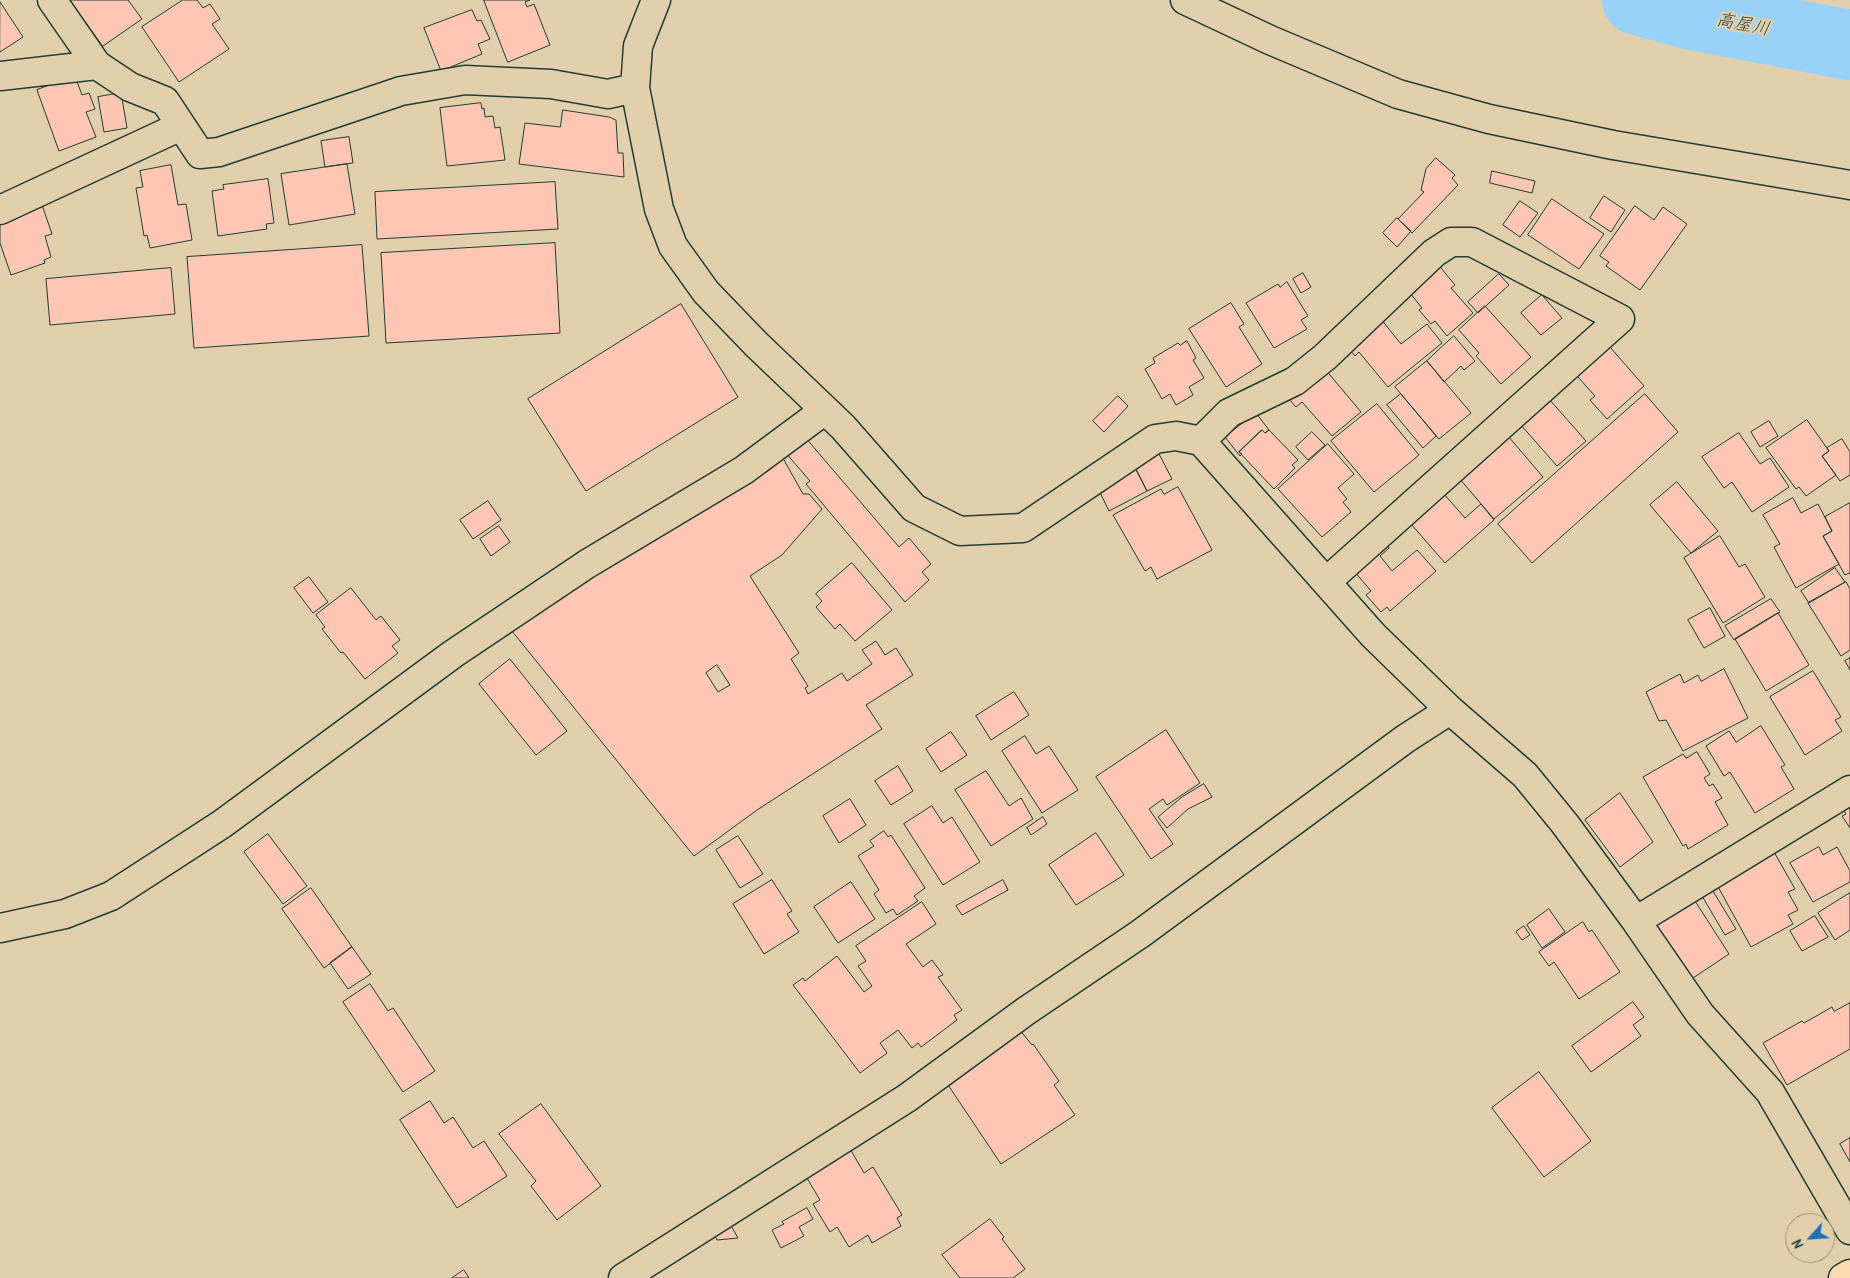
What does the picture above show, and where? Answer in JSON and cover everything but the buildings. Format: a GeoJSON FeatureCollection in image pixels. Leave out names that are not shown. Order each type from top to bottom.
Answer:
{"type":"FeatureCollection","features":[{"type":"Feature","properties":{"kind":"highway"},"geometry":{"type":"LineString","coordinates":[[1843,1278],[1850,1274]]}},
{"type":"Feature","properties":{"kind":"street"},"geometry":{"type":"LineString","coordinates":[[52,0],[97,65],[130,87],[166,101],[200,154],[219,152],[401,91],[464,80],[551,84],[608,94],[635,88]]}},
{"type":"Feature","properties":{"kind":"street"},"geometry":{"type":"LineString","coordinates":[[656,0],[638,46],[635,88],[659,209],[673,246],[706,292],[756,344],[843,428],[914,508],[960,531],[1022,528],[1155,438],[1176,436],[1200,441],[1373,635],[1450,710],[1525,775],[1565,824],[1636,921],[1700,1014],[1770,1092],[1850,1230]]}},
{"type":"Feature","properties":{"kind":"street"},"geometry":{"type":"LineString","coordinates":[[1185,0],[1270,40],[1398,94],[1480,117],[1612,145],[1850,185]]}},
{"type":"Feature","properties":{"kind":"street"},"geometry":{"type":"LineString","coordinates":[[0,76],[97,65]]}},
{"type":"Feature","properties":{"kind":"street"},"geometry":{"type":"LineString","coordinates":[[0,210],[181,126]]}},
{"type":"Feature","properties":{"kind":"street"},"geometry":{"type":"LineString","coordinates":[[1200,441],[1229,414],[1296,381],[1325,357],[1434,253],[1451,242],[1472,242],[1620,319],[1326,582]]}},
{"type":"Feature","properties":{"kind":"street"},"geometry":{"type":"LineString","coordinates":[[0,928],[66,914],[111,896],[222,824],[460,649],[587,564],[744,470],[825,410]]}},
{"type":"Feature","properties":{"kind":"street"},"geometry":{"type":"LineString","coordinates":[[623,1278],[907,1098],[1026,1011],[1140,934],[1405,739],[1450,710]]}},
{"type":"Feature","properties":{"kind":"street"},"geometry":{"type":"LineString","coordinates":[[1636,921],[1850,790]]}},
{"type":"Feature","properties":{"kind":"waterway","name":"高屋川"},"geometry":{"type":"LineString","coordinates":[[1637,0],[1692,15],[1850,45]]}}]}
